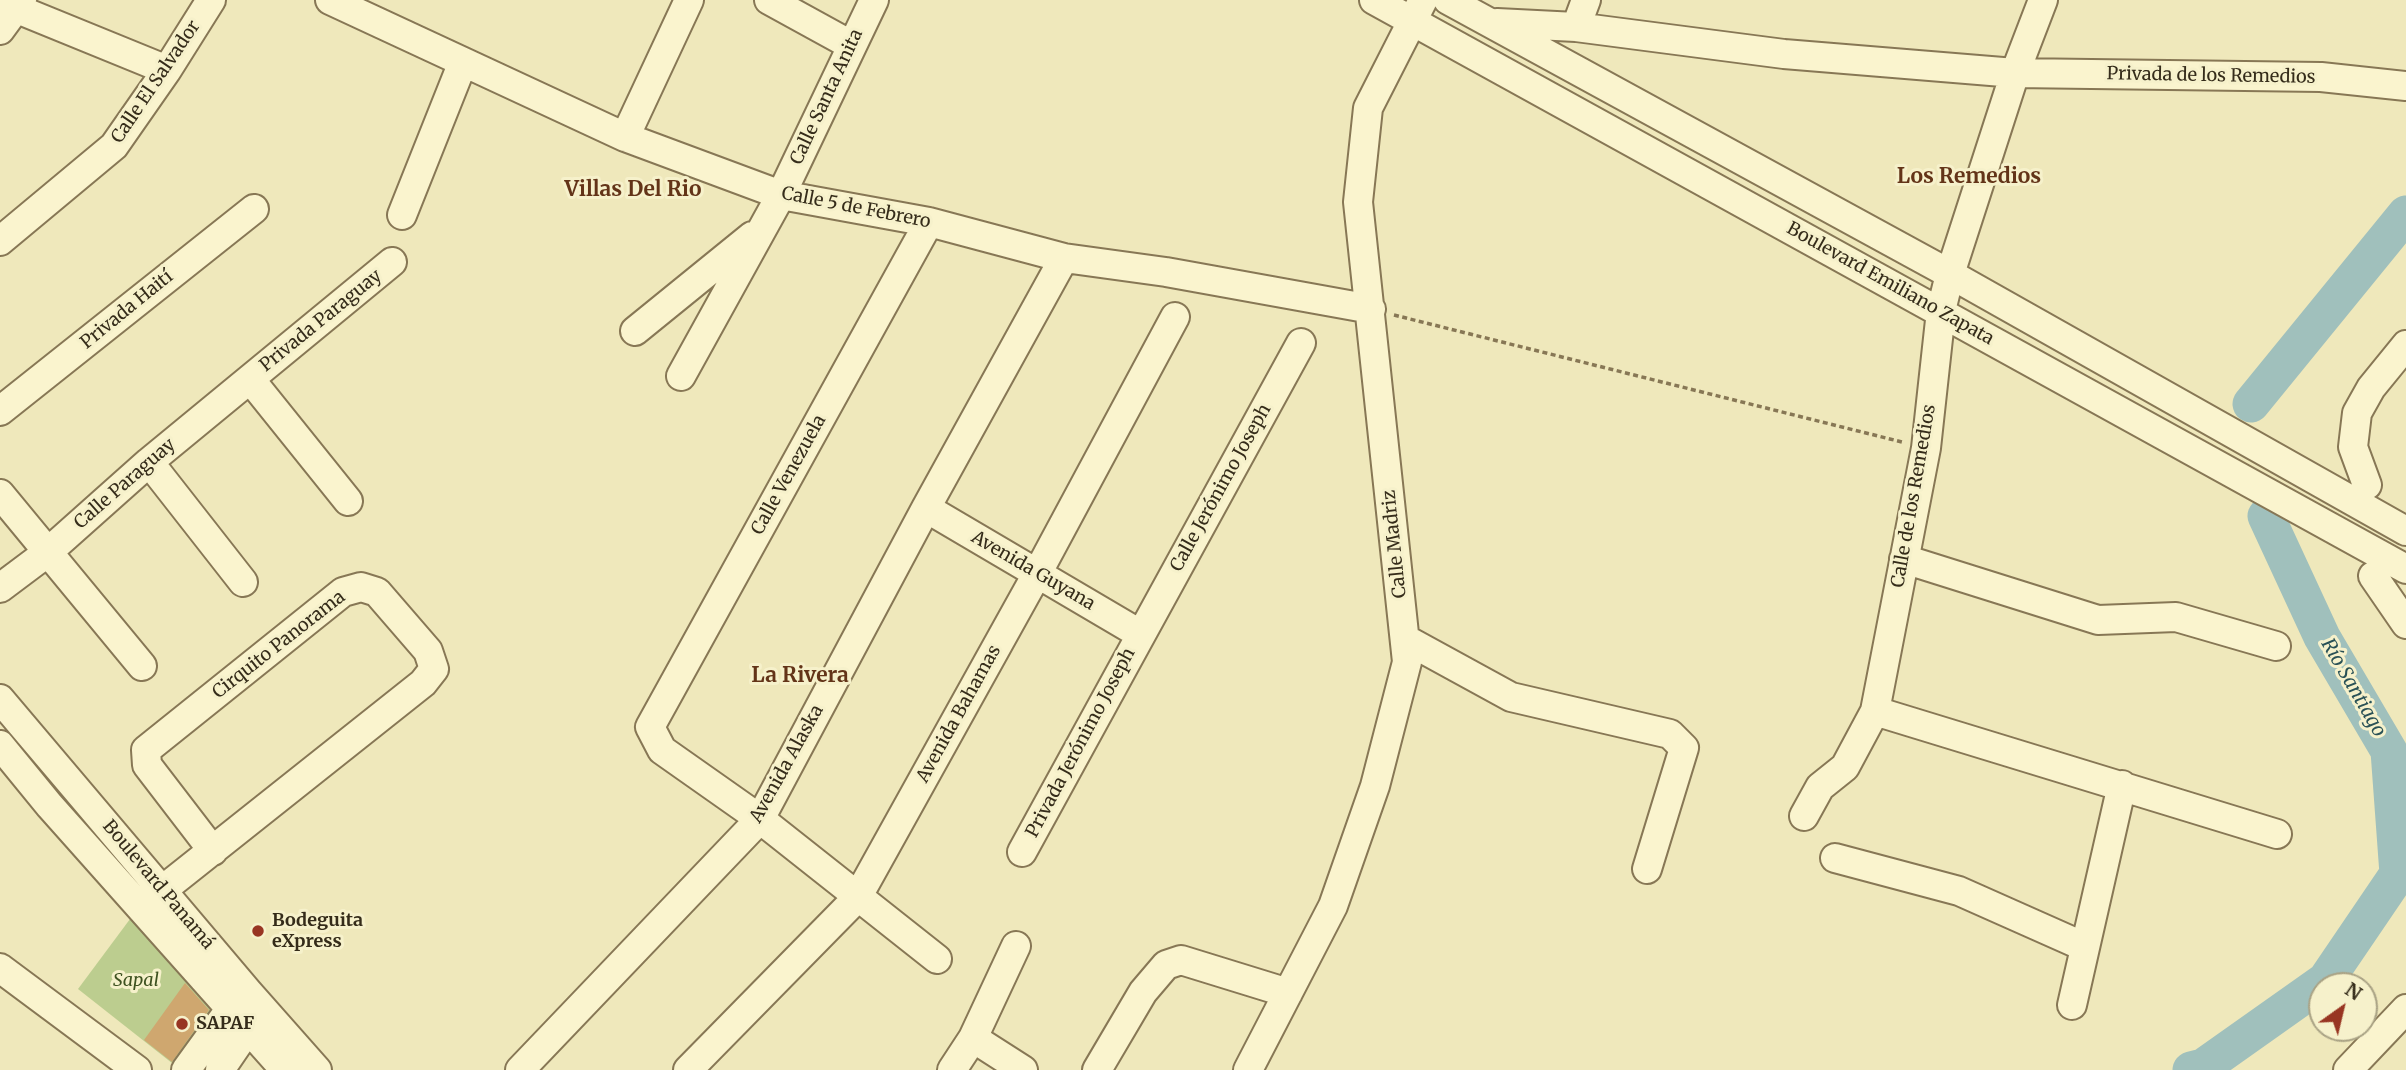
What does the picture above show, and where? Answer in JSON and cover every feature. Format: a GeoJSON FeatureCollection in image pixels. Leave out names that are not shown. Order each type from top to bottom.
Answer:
{"type":"FeatureCollection","features":[{"type":"Feature","properties":{"kind":"street","name":"Calle El Salvador"},"geometry":{"type":"LineString","coordinates":[[0,241],[114,146],[211,0]]}},
{"type":"Feature","properties":{"kind":"street","name":"Calle 5 de Febrero"},"geometry":{"type":"LineString","coordinates":[[330,0],[625,137],[781,195],[929,222],[1064,258],[1166,272],[1371,309]]}},
{"type":"Feature","properties":{"kind":"street"},"geometry":{"type":"LineString","coordinates":[[625,137],[689,0]]}},
{"type":"Feature","properties":{"kind":"street"},"geometry":{"type":"LineString","coordinates":[[769,0],[851,46]]}},
{"type":"Feature","properties":{"kind":"street","name":"Calle Santa Anita"},"geometry":{"type":"LineString","coordinates":[[681,376],[781,195],[874,0]]}},
{"type":"Feature","properties":{"kind":"street","name":"Boulevard Emiliano Zapata"},"geometry":{"type":"LineString","coordinates":[[1374,0],[1417,11],[1941,311],[2406,569]]}},
{"type":"Feature","properties":{"kind":"street","name":"Boulevard Emiliano Zapata"},"geometry":{"type":"LineString","coordinates":[[1448,0],[1950,274],[2406,531]]}},
{"type":"Feature","properties":{"kind":"street"},"geometry":{"type":"LineString","coordinates":[[1576,27],[1586,0]]}},
{"type":"Feature","properties":{"kind":"street","name":"Calle de los Remedios"},"geometry":{"type":"LineString","coordinates":[[1804,816],[1820,787],[1845,767],[1875,711],[1926,448],[1941,311],[1950,274],[2015,73],[2043,0]]}},
{"type":"Feature","properties":{"kind":"street"},"geometry":{"type":"LineString","coordinates":[[9,10],[167,70]]}},
{"type":"Feature","properties":{"kind":"street","name":"Calle Madriz"},"geometry":{"type":"LineString","coordinates":[[1248,1070],[1333,906],[1375,786],[1407,662],[1358,202],[1368,108],[1417,11]]}},
{"type":"Feature","properties":{"kind":"street","name":"Boulevard Emiliano Zapata"},"geometry":{"type":"LineString","coordinates":[[1491,23],[1576,27],[1784,54],[2015,73]]}},
{"type":"Feature","properties":{"kind":"street"},"geometry":{"type":"LineString","coordinates":[[402,215],[463,62]]}},
{"type":"Feature","properties":{"kind":"street","name":"Privada de los Remedios"},"geometry":{"type":"LineString","coordinates":[[2015,73],[2321,77],[2406,86]]}},
{"type":"Feature","properties":{"kind":"street","name":"Privada Haití"},"geometry":{"type":"LineString","coordinates":[[0,411],[254,209]]}},
{"type":"Feature","properties":{"kind":"street","name":"Calle Venezuela"},"geometry":{"type":"LineString","coordinates":[[760,819],[662,750],[650,727],[929,222]]}},
{"type":"Feature","properties":{"kind":"street"},"geometry":{"type":"LineString","coordinates":[[635,331],[765,225]]}},
{"type":"Feature","properties":{"kind":"street","name":"Avenida Alaska"},"geometry":{"type":"LineString","coordinates":[[520,1070],[760,819],[926,508],[1064,258]]}},
{"type":"Feature","properties":{"kind":"street","name":"Privada Paraguay"},"geometry":{"type":"LineString","coordinates":[[250,379],[392,262]]}},
{"type":"Feature","properties":{"kind":"street","name":"Avenida Bahamas"},"geometry":{"type":"LineString","coordinates":[[688,1070],[857,898],[1037,574],[1175,317]]}},
{"type":"Feature","properties":{"kind":"street","name":"Calle Jerónimo Joseph"},"geometry":{"type":"LineString","coordinates":[[1140,634],[1301,342]]}},
{"type":"Feature","properties":{"kind":"street"},"geometry":{"type":"LineString","coordinates":[[2367,485],[2353,447],[2357,414],[2371,388],[2406,345]]}},
{"type":"Feature","properties":{"kind":"street"},"geometry":{"type":"LineString","coordinates":[[250,379],[348,501]]}},
{"type":"Feature","properties":{"kind":"street","name":"Calle Paraguay"},"geometry":{"type":"LineString","coordinates":[[0,588],[48,552],[149,462],[250,379]]}},
{"type":"Feature","properties":{"kind":"street"},"geometry":{"type":"LineString","coordinates":[[149,462],[243,582]]}},
{"type":"Feature","properties":{"kind":"street"},"geometry":{"type":"LineString","coordinates":[[0,494],[142,666]]}},
{"type":"Feature","properties":{"kind":"street","name":"Avenida Guyana"},"geometry":{"type":"LineString","coordinates":[[926,508],[1140,634]]}},
{"type":"Feature","properties":{"kind":"street"},"geometry":{"type":"LineString","coordinates":[[1904,559],[2098,620],[2176,617],[2276,646]]}},
{"type":"Feature","properties":{"kind":"street"},"geometry":{"type":"LineString","coordinates":[[2373,576],[2406,624]]}},
{"type":"Feature","properties":{"kind":"street","name":"Cirquito Panorama"},"geometry":{"type":"LineString","coordinates":[[141,907],[162,888],[213,851],[423,683],[434,669],[428,651],[377,592],[361,587],[343,592],[146,750],[147,765],[213,851]]}},
{"type":"Feature","properties":{"kind":"street","name":"Privada Jerónimo Joseph"},"geometry":{"type":"LineString","coordinates":[[1022,852],[1140,634]]}},
{"type":"Feature","properties":{"kind":"street"},"geometry":{"type":"LineString","coordinates":[[1405,639],[1511,697],[1670,734],[1684,748],[1647,869]]}},
{"type":"Feature","properties":{"kind":"street","name":"Boulevard Panamá"},"geometry":{"type":"LineString","coordinates":[[0,699],[162,888],[248,1010],[285,1070]]}},
{"type":"Feature","properties":{"kind":"street"},"geometry":{"type":"LineString","coordinates":[[1875,711],[2277,834]]}},
{"type":"Feature","properties":{"kind":"street","name":"Boulevard Panamá"},"geometry":{"type":"LineString","coordinates":[[0,745],[50,806],[141,907],[248,1010],[317,1070]]}},
{"type":"Feature","properties":{"kind":"street"},"geometry":{"type":"LineString","coordinates":[[0,770],[50,806]]}},
{"type":"Feature","properties":{"kind":"street"},"geometry":{"type":"LineString","coordinates":[[2072,1005],[2122,785]]}},
{"type":"Feature","properties":{"kind":"street"},"geometry":{"type":"LineString","coordinates":[[760,819],[937,959]]}},
{"type":"Feature","properties":{"kind":"street"},"geometry":{"type":"LineString","coordinates":[[1835,858],[1959,891],[2085,947]]}},
{"type":"Feature","properties":{"kind":"street"},"geometry":{"type":"LineString","coordinates":[[952,1070],[973,1038],[1016,946]]}},
{"type":"Feature","properties":{"kind":"street"},"geometry":{"type":"LineString","coordinates":[[1097,1070],[1143,992],[1166,965],[1181,960],[1288,993]]}},
{"type":"Feature","properties":{"kind":"street"},"geometry":{"type":"LineString","coordinates":[[0,968],[137,1070]]}},
{"type":"Feature","properties":{"kind":"street"},"geometry":{"type":"LineString","coordinates":[[2348,1070],[2406,1009]]}},
{"type":"Feature","properties":{"kind":"street"},"geometry":{"type":"LineString","coordinates":[[186,1070],[248,1010]]}},
{"type":"Feature","properties":{"kind":"street"},"geometry":{"type":"LineString","coordinates":[[220,1070],[248,1010]]}},
{"type":"Feature","properties":{"kind":"street"},"geometry":{"type":"LineString","coordinates":[[973,1038],[1023,1070]]}},
{"type":"Feature","properties":{"kind":"path"},"geometry":{"type":"LineString","coordinates":[[1371,309],[1926,448]]}},
{"type":"Feature","properties":{"kind":"green space","name":"Sapal"},"geometry":{"type":"Polygon","coordinates":[[[136,911],[220,1007],[177,1067],[78,989],[136,911]]]}},
{"type":"Feature","properties":{"kind":"building","name":"SAPAF"},"geometry":{"type":"Polygon","coordinates":[[[185,983],[209,1010],[172,1062],[144,1040],[185,983]]]}},
{"type":"Feature","properties":{"kind":"waterway","name":"Río Santiago"},"geometry":{"type":"LineString","coordinates":[[2251,404],[2406,214]]}},
{"type":"Feature","properties":{"kind":"waterway","name":"Río Santiago"},"geometry":{"type":"LineString","coordinates":[[2191,1070],[2203,1067],[2326,980],[2398,874],[2389,751],[2322,637],[2266,516]]}},
{"type":"Feature","properties":{"kind":"place","name":"Bodeguita eXpress"},"geometry":{"type":"Point","coordinates":[258,931]}},
{"type":"Feature","properties":{"kind":"place","name":"SAPAF"},"geometry":{"type":"Point","coordinates":[182,1024]}},
{"type":"Feature","properties":{"kind":"district","name":"Los Remedios"},"geometry":{"type":"Point","coordinates":[1969,177]}},
{"type":"Feature","properties":{"kind":"district","name":"Villas Del Rio"},"geometry":{"type":"Point","coordinates":[633,190]}},
{"type":"Feature","properties":{"kind":"district","name":"La Rivera"},"geometry":{"type":"Point","coordinates":[800,676]}}]}
